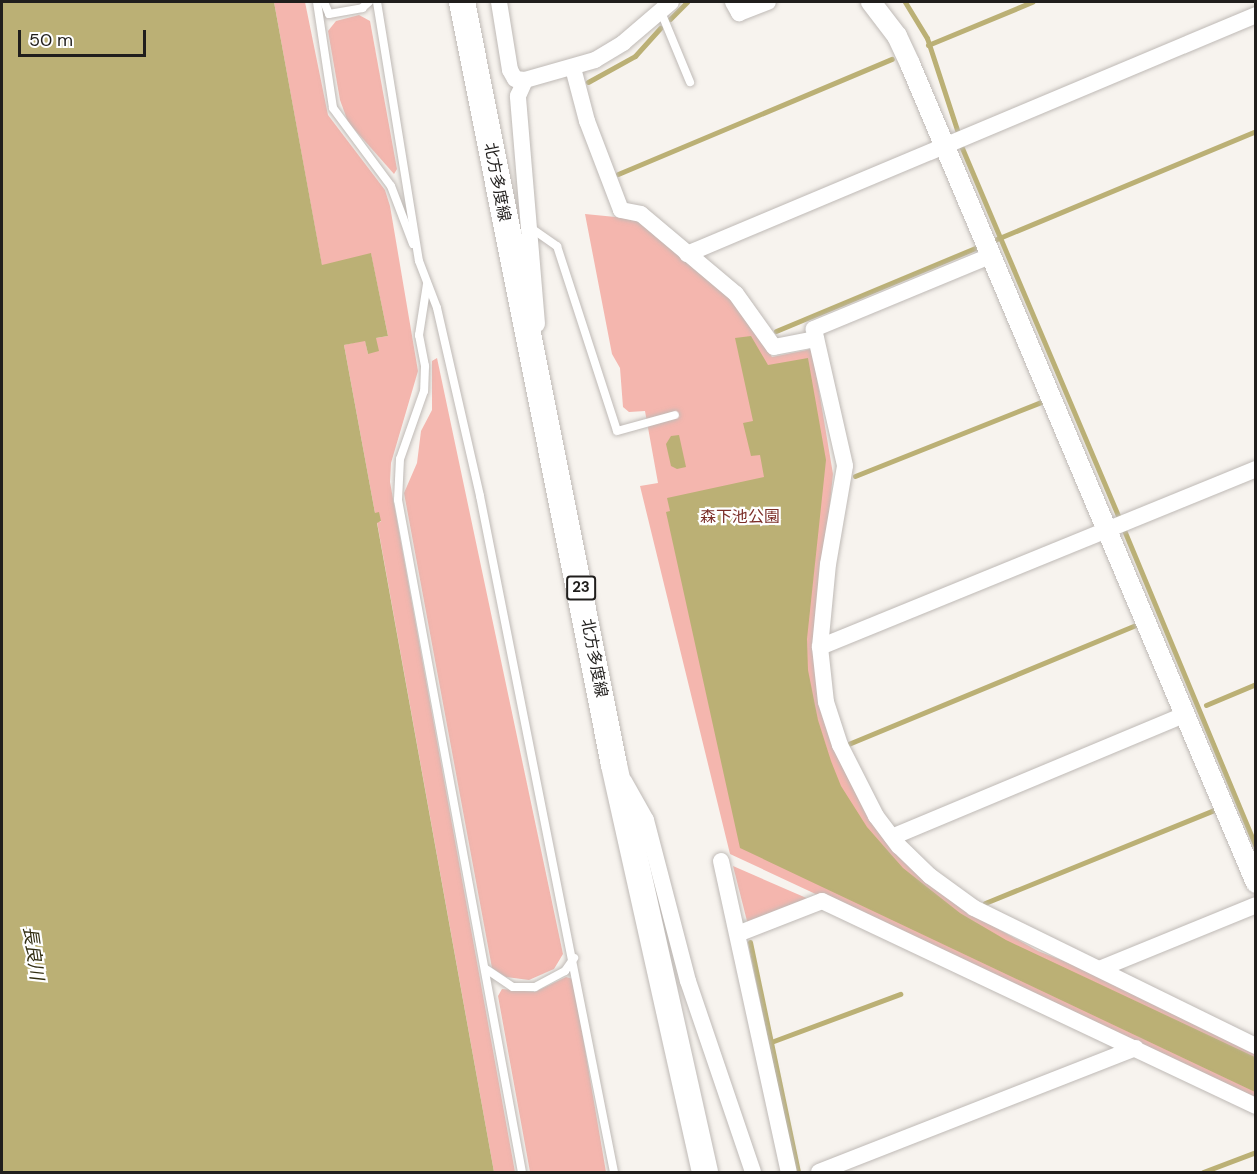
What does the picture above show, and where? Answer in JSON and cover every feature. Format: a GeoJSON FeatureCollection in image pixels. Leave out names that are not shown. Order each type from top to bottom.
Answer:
{"type":"FeatureCollection","features":[{"type":"Feature","properties":{"kind":"main road","name":"北方多度線"},"geometry":{"type":"LineString","coordinates":[[462,2],[614,765],[705,1173]]}},
{"type":"Feature","properties":{"kind":"street"},"geometry":{"type":"LineString","coordinates":[[500,2],[510,70],[515,79],[525,80],[595,60],[623,43],[666,7]]}},
{"type":"Feature","properties":{"kind":"street"},"geometry":{"type":"LineString","coordinates":[[733,2],[740,13],[768,2]]}},
{"type":"Feature","properties":{"kind":"street"},"geometry":{"type":"LineString","coordinates":[[871,2],[897,36],[945,145],[1183,715],[1256,883]]}},
{"type":"Feature","properties":{"kind":"street"},"geometry":{"type":"LineString","coordinates":[[687,254],[1256,15]]}},
{"type":"Feature","properties":{"kind":"street"},"geometry":{"type":"LineString","coordinates":[[573,68],[587,121],[621,210],[641,214],[736,294],[774,347],[816,339]]}},
{"type":"Feature","properties":{"kind":"street"},"geometry":{"type":"LineString","coordinates":[[525,80],[518,96],[531,228],[541,406]]}},
{"type":"Feature","properties":{"kind":"street"},"geometry":{"type":"LineString","coordinates":[[987,249],[814,329],[845,465],[828,564],[820,647],[826,702],[840,745],[852,777],[892,837],[930,876],[974,908],[1040,944],[1102,968],[1256,1046]]}},
{"type":"Feature","properties":{"kind":"street"},"geometry":{"type":"LineString","coordinates":[[820,647],[1256,469]]}},
{"type":"Feature","properties":{"kind":"street"},"geometry":{"type":"LineString","coordinates":[[892,837],[1183,715]]}},
{"type":"Feature","properties":{"kind":"street"},"geometry":{"type":"LineString","coordinates":[[614,765],[646,820],[679,951],[753,1173]]}},
{"type":"Feature","properties":{"kind":"street"},"geometry":{"type":"LineString","coordinates":[[721,861],[740,933],[789,1173]]}},
{"type":"Feature","properties":{"kind":"street"},"geometry":{"type":"LineString","coordinates":[[740,933],[822,901],[1256,1106]]}},
{"type":"Feature","properties":{"kind":"street"},"geometry":{"type":"LineString","coordinates":[[1102,968],[1256,905]]}},
{"type":"Feature","properties":{"kind":"street"},"geometry":{"type":"LineString","coordinates":[[819,1173],[1136,1048]]}},
{"type":"Feature","properties":{"kind":"street"},"geometry":{"type":"LineString","coordinates":[[736,1124],[744,1173]]}},
{"type":"Feature","properties":{"kind":"lane"},"geometry":{"type":"LineString","coordinates":[[316,2],[333,108],[391,186],[437,308],[480,496],[574,958],[614,1173]]}},
{"type":"Feature","properties":{"kind":"lane"},"geometry":{"type":"LineString","coordinates":[[324,2],[329,14],[362,8],[369,2]]}},
{"type":"Feature","properties":{"kind":"lane"},"geometry":{"type":"LineString","coordinates":[[377,2],[419,261]]}},
{"type":"Feature","properties":{"kind":"lane"},"geometry":{"type":"LineString","coordinates":[[666,7],[690,82]]}},
{"type":"Feature","properties":{"kind":"lane"},"geometry":{"type":"LineString","coordinates":[[531,228],[557,246],[617,431],[675,415]]}},
{"type":"Feature","properties":{"kind":"lane"},"geometry":{"type":"LineString","coordinates":[[427,282],[419,335],[424,391],[400,459],[398,500],[522,1173]]}},
{"type":"Feature","properties":{"kind":"lane"},"geometry":{"type":"LineString","coordinates":[[486,969],[513,987],[535,987],[565,971],[574,958]]}},
{"type":"Feature","properties":{"kind":"green space"},"geometry":{"type":"Polygon","coordinates":[[[274,2],[305,2],[328,115],[385,190],[390,206],[418,371],[391,463],[390,482],[515,1172],[494,1172],[377,522],[381,522],[375,513],[344,345],[365,340],[368,354],[376,338],[388,336],[371,254],[322,266],[274,2]]]}},
{"type":"Feature","properties":{"kind":"green space"},"geometry":{"type":"Polygon","coordinates":[[[359,15],[370,21],[397,169],[394,174],[348,122],[340,100],[328,31],[336,21],[359,15]]]}},
{"type":"Feature","properties":{"kind":"green space","name":"森下池公園"},"geometry":{"type":"Polygon","coordinates":[[[585,214],[636,219],[732,296],[772,357],[812,349],[833,474],[815,650],[848,778],[973,915],[1038,951],[1097,974],[1255,1053],[1255,1099],[730,854],[640,486],[658,483],[645,411],[629,412],[623,407],[620,368],[612,354],[585,214]]]}},
{"type":"Feature","properties":{"kind":"green space"},"geometry":{"type":"Polygon","coordinates":[[[437,358],[563,954],[554,969],[529,980],[506,977],[492,968],[404,493],[417,463],[421,431],[432,410],[432,361],[437,358]]]}},
{"type":"Feature","properties":{"kind":"green space"},"geometry":{"type":"Polygon","coordinates":[[[733,866],[811,900],[748,925],[733,866]]]}},
{"type":"Feature","properties":{"kind":"green space"},"geometry":{"type":"Polygon","coordinates":[[[566,977],[573,979],[606,1172],[530,1172],[498,996],[502,989],[535,992],[566,977]]]}},
{"type":"Feature","properties":{"kind":"water","name":"長良川"},"geometry":{"type":"Polygon","coordinates":[[[2,2],[274,2],[322,265],[371,253],[388,336],[376,338],[379,351],[368,354],[365,341],[344,345],[375,513],[379,512],[381,521],[377,523],[494,1172],[2,1172],[2,2]]]}},
{"type":"Feature","properties":{"kind":"water","name":"森下池公園"},"geometry":{"type":"Polygon","coordinates":[[[751,336],[768,365],[808,358],[826,460],[807,639],[808,670],[818,720],[831,761],[841,786],[867,827],[903,868],[960,913],[1006,940],[1255,1057],[1255,1092],[740,848],[666,512],[670,511],[667,498],[764,477],[760,455],[751,456],[743,423],[753,421],[735,338],[751,336]]]}},
{"type":"Feature","properties":{"kind":"water"},"geometry":{"type":"Polygon","coordinates":[[[679,435],[686,467],[677,469],[671,466],[666,444],[671,436],[679,435]]]}},
{"type":"Feature","properties":{"kind":"waterway"},"geometry":{"type":"LineString","coordinates":[[670,19],[687,2]]}},
{"type":"Feature","properties":{"kind":"waterway"},"geometry":{"type":"LineString","coordinates":[[905,2],[927,38],[958,133]]}},
{"type":"Feature","properties":{"kind":"waterway"},"geometry":{"type":"LineString","coordinates":[[928,45],[1032,2]]}},
{"type":"Feature","properties":{"kind":"waterway"},"geometry":{"type":"LineString","coordinates":[[588,82],[635,56],[660,28]]}},
{"type":"Feature","properties":{"kind":"waterway"},"geometry":{"type":"LineString","coordinates":[[618,174],[892,59]]}},
{"type":"Feature","properties":{"kind":"waterway"},"geometry":{"type":"LineString","coordinates":[[776,331],[1256,131]]}},
{"type":"Feature","properties":{"kind":"waterway"},"geometry":{"type":"LineString","coordinates":[[962,148],[1118,516]]}},
{"type":"Feature","properties":{"kind":"waterway"},"geometry":{"type":"LineString","coordinates":[[855,476],[1043,401]]}},
{"type":"Feature","properties":{"kind":"waterway"},"geometry":{"type":"LineString","coordinates":[[1124,530],[1256,847]]}},
{"type":"Feature","properties":{"kind":"waterway"},"geometry":{"type":"LineString","coordinates":[[846,745],[1135,625]]}},
{"type":"Feature","properties":{"kind":"waterway"},"geometry":{"type":"LineString","coordinates":[[1206,705],[1256,684]]}},
{"type":"Feature","properties":{"kind":"waterway"},"geometry":{"type":"LineString","coordinates":[[985,903],[1214,810]]}},
{"type":"Feature","properties":{"kind":"waterway"},"geometry":{"type":"LineString","coordinates":[[750,942],[798,1172]]}},
{"type":"Feature","properties":{"kind":"waterway"},"geometry":{"type":"LineString","coordinates":[[771,1042],[900,994]]}},
{"type":"Feature","properties":{"kind":"waterway"},"geometry":{"type":"LineString","coordinates":[[1203,1172],[1256,1152]]}}]}
